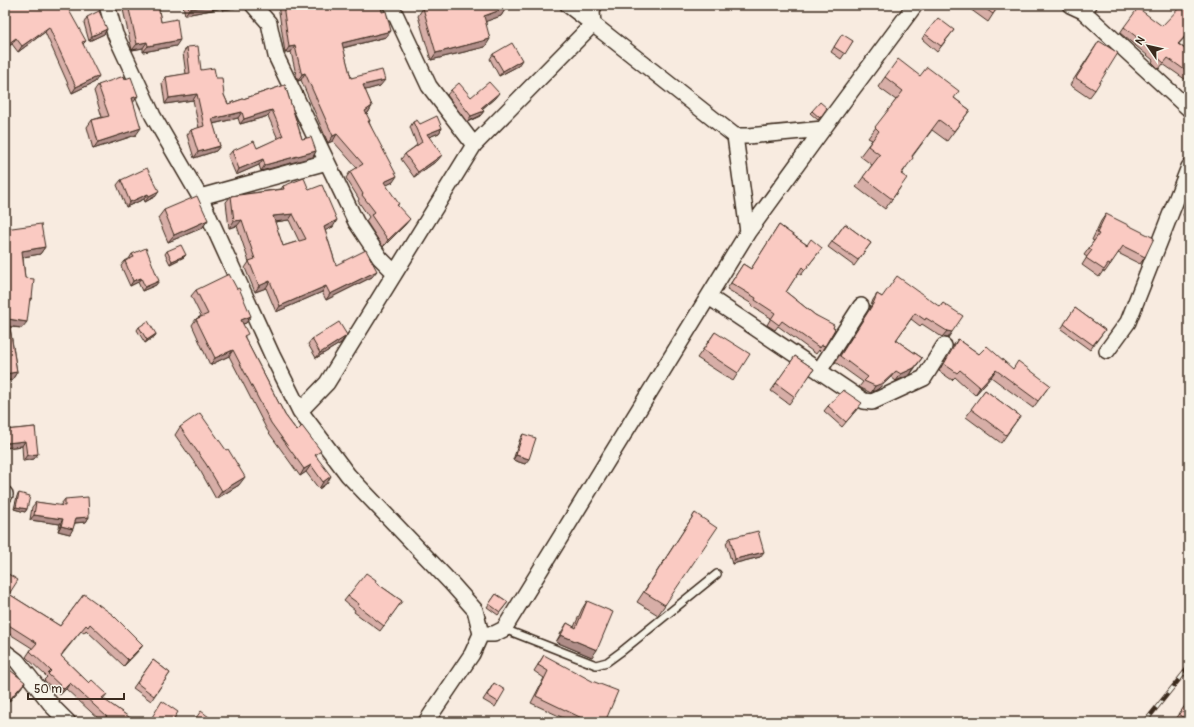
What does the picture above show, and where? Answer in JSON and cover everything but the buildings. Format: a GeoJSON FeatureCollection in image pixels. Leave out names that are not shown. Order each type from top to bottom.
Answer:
{"type":"FeatureCollection","features":[{"type":"Feature","properties":{"kind":"street"},"geometry":{"type":"LineString","coordinates":[[107,5],[115,34],[153,116],[200,197],[272,355],[300,411],[348,475],[475,610],[481,634],[472,654],[426,722]]}},
{"type":"Feature","properties":{"kind":"street"},"geometry":{"type":"LineString","coordinates":[[253,5],[269,23],[276,56],[356,222],[380,258],[395,273]]}},
{"type":"Feature","properties":{"kind":"street"},"geometry":{"type":"LineString","coordinates":[[392,5],[428,86],[474,145]]}},
{"type":"Feature","properties":{"kind":"street"},"geometry":{"type":"LineString","coordinates":[[568,5],[735,136],[823,129]]}},
{"type":"Feature","properties":{"kind":"street"},"geometry":{"type":"LineString","coordinates":[[300,411],[327,383],[474,145],[593,24],[592,12],[594,5]]}},
{"type":"Feature","properties":{"kind":"street"},"geometry":{"type":"LineString","coordinates":[[481,634],[494,634],[504,629],[748,232],[915,5]]}},
{"type":"Feature","properties":{"kind":"street"},"geometry":{"type":"LineString","coordinates":[[1070,5],[1086,8],[1189,109]]}},
{"type":"Feature","properties":{"kind":"street"},"geometry":{"type":"LineString","coordinates":[[735,136],[748,232]]}},
{"type":"Feature","properties":{"kind":"street"},"geometry":{"type":"LineString","coordinates":[[200,197],[327,162]]}},
{"type":"Feature","properties":{"kind":"street"},"geometry":{"type":"LineString","coordinates":[[1107,351],[1128,322],[1189,167]]}},
{"type":"Feature","properties":{"kind":"street"},"geometry":{"type":"LineString","coordinates":[[709,297],[864,401],[872,402],[924,378],[944,346]]}},
{"type":"Feature","properties":{"kind":"street"},"geometry":{"type":"LineString","coordinates":[[819,371],[861,306]]}},
{"type":"Feature","properties":{"kind":"street"},"geometry":{"type":"LineString","coordinates":[[5,652],[17,661],[54,708],[68,722]]}},
{"type":"Feature","properties":{"kind":"lane"},"geometry":{"type":"LineString","coordinates":[[504,629],[596,664],[607,662],[717,574]]}},
{"type":"Feature","properties":{"kind":"railway"},"geometry":{"type":"LineString","coordinates":[[1145,722],[1189,667]]}}]}
